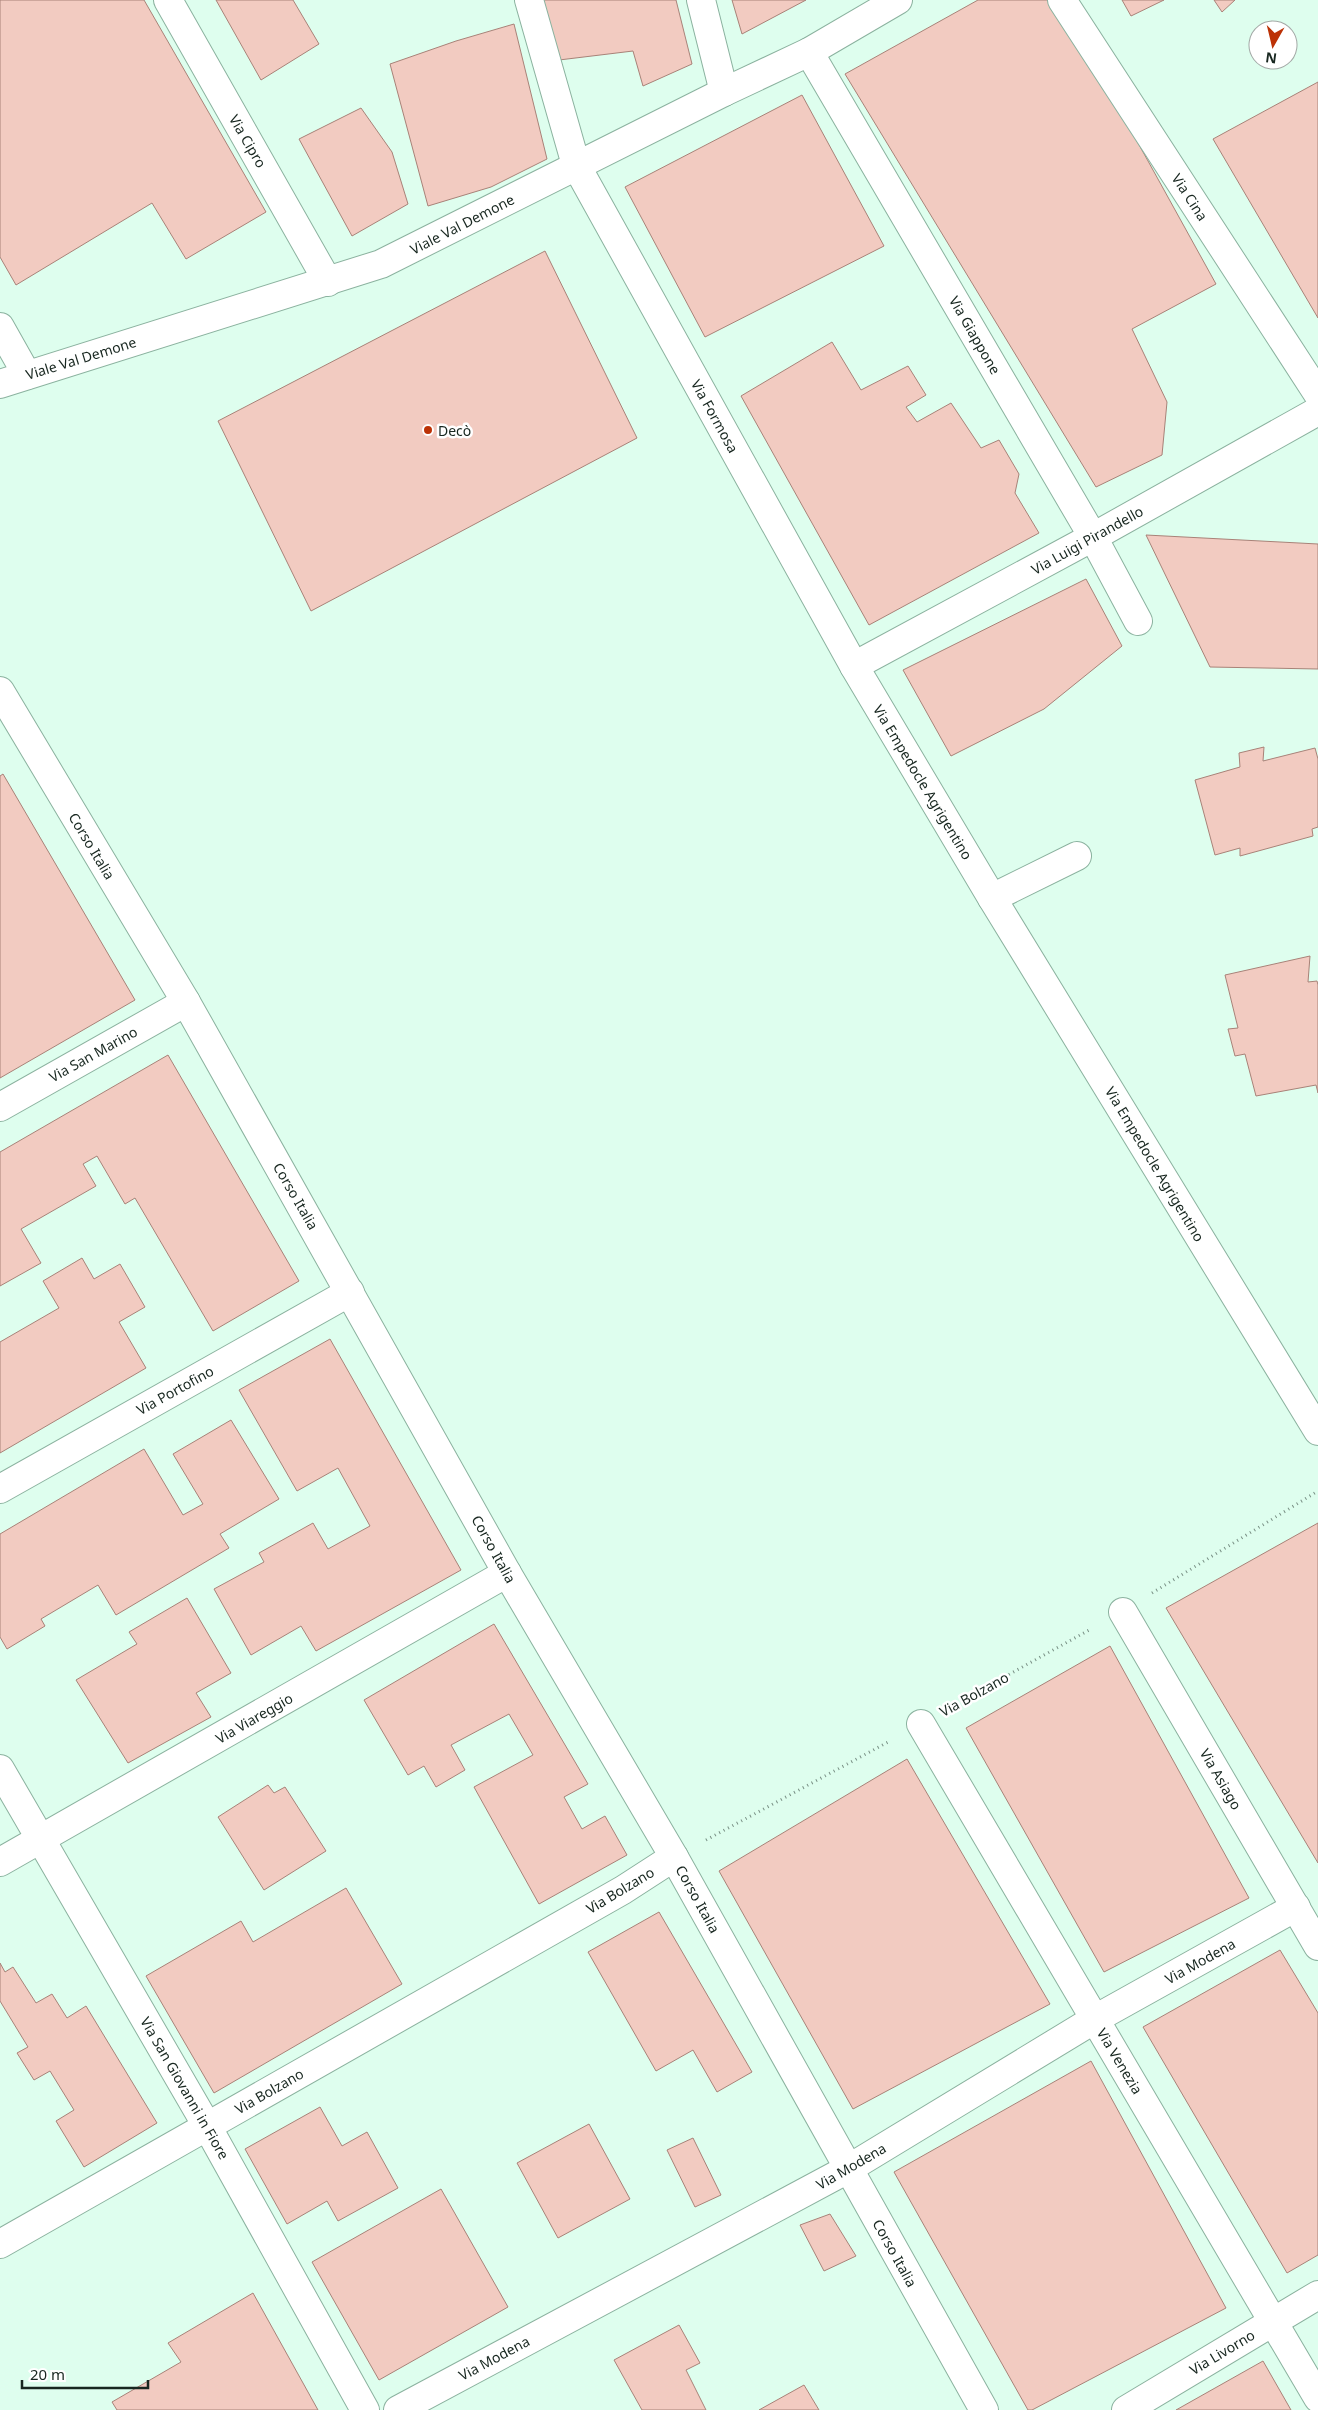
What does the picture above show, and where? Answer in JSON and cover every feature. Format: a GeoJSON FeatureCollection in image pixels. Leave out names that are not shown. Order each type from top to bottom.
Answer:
{"type":"FeatureCollection","features":[{"type":"Feature","properties":{"kind":"street","name":"Via Cipro"},"geometry":{"type":"LineString","coordinates":[[168,0],[328,282]]}},
{"type":"Feature","properties":{"kind":"street","name":"Via Formosa"},"geometry":{"type":"LineString","coordinates":[[528,0],[576,166],[854,666]]}},
{"type":"Feature","properties":{"kind":"street"},"geometry":{"type":"LineString","coordinates":[[700,0],[724,92]]}},
{"type":"Feature","properties":{"kind":"street","name":"Viale Val Demone"},"geometry":{"type":"LineString","coordinates":[[0,384],[381,264],[724,92],[809,52],[898,0]]}},
{"type":"Feature","properties":{"kind":"street","name":"Via Cina"},"geometry":{"type":"LineString","coordinates":[[1062,0],[1318,394]]}},
{"type":"Feature","properties":{"kind":"street","name":"Via Giappone"},"geometry":{"type":"LineString","coordinates":[[809,52],[1093,537],[1138,621]]}},
{"type":"Feature","properties":{"kind":"street"},"geometry":{"type":"LineString","coordinates":[[0,327],[27,374]]}},
{"type":"Feature","properties":{"kind":"street","name":"Via Luigi Pirandello"},"geometry":{"type":"LineString","coordinates":[[854,666],[1093,537],[1318,411]]}},
{"type":"Feature","properties":{"kind":"street","name":"Via Empedocle Agrigentino"},"geometry":{"type":"LineString","coordinates":[[854,666],[992,898],[1318,1431]]}},
{"type":"Feature","properties":{"kind":"street","name":"Corso Italia"},"geometry":{"type":"LineString","coordinates":[[0,691],[10,733],[186,1002],[507,1572],[674,1857],[984,2410]]}},
{"type":"Feature","properties":{"kind":"street"},"geometry":{"type":"LineString","coordinates":[[992,898],[1077,856]]}},
{"type":"Feature","properties":{"kind":"street","name":"Via San Marino"},"geometry":{"type":"LineString","coordinates":[[0,1107],[186,1002]]}},
{"type":"Feature","properties":{"kind":"street","name":"Via Portofino"},"geometry":{"type":"LineString","coordinates":[[0,1488],[350,1292]]}},
{"type":"Feature","properties":{"kind":"street","name":"Via Viareggio"},"geometry":{"type":"LineString","coordinates":[[0,1862],[507,1572]]}},
{"type":"Feature","properties":{"kind":"street","name":"Via Asiago"},"geometry":{"type":"LineString","coordinates":[[1123,1612],[1318,1946]]}},
{"type":"Feature","properties":{"kind":"street","name":"Via Venezia"},"geometry":{"type":"LineString","coordinates":[[921,1724],[1318,2398]]}},
{"type":"Feature","properties":{"kind":"street","name":"Via San Giovanni in Fiore"},"geometry":{"type":"LineString","coordinates":[[0,1769],[207,2126],[365,2410]]}},
{"type":"Feature","properties":{"kind":"street","name":"Via Bolzano"},"geometry":{"type":"LineString","coordinates":[[0,2244],[614,1895],[674,1857]]}},
{"type":"Feature","properties":{"kind":"street","name":"Via Modena"},"geometry":{"type":"LineString","coordinates":[[398,2410],[848,2169],[1096,2019],[1296,1907]]}},
{"type":"Feature","properties":{"kind":"street","name":"Via Livorno"},"geometry":{"type":"LineString","coordinates":[[1126,2410],[1318,2295]]}},
{"type":"Feature","properties":{"kind":"path","name":"Via Bolzano"},"geometry":{"type":"LineString","coordinates":[[674,1857],[921,1724],[1123,1612],[1318,1492]]}},
{"type":"Feature","properties":{"kind":"building"},"geometry":{"type":"Polygon","coordinates":[[[0,0],[144,0],[266,212],[186,259],[152,203],[16,285],[0,257],[0,0]]]}},
{"type":"Feature","properties":{"kind":"building"},"geometry":{"type":"Polygon","coordinates":[[[216,0],[293,0],[319,44],[261,80],[216,0]]]}},
{"type":"Feature","properties":{"kind":"building"},"geometry":{"type":"Polygon","coordinates":[[[540,0],[676,0],[692,64],[643,86],[633,51],[559,60],[540,0]]]}},
{"type":"Feature","properties":{"kind":"building"},"geometry":{"type":"Polygon","coordinates":[[[732,0],[806,0],[742,34],[732,0]]]}},
{"type":"Feature","properties":{"kind":"building"},"geometry":{"type":"Polygon","coordinates":[[[978,0],[1059,0],[1216,284],[1132,329],[1167,402],[1162,455],[1096,487],[845,74],[978,0]]]}},
{"type":"Feature","properties":{"kind":"building"},"geometry":{"type":"Polygon","coordinates":[[[1122,0],[1164,0],[1131,16],[1122,0]]]}},
{"type":"Feature","properties":{"kind":"building"},"geometry":{"type":"Polygon","coordinates":[[[1214,0],[1235,0],[1222,12],[1214,0]]]}},
{"type":"Feature","properties":{"kind":"building"},"geometry":{"type":"Polygon","coordinates":[[[514,24],[547,159],[491,187],[428,206],[390,64],[456,41],[514,24]]]}},
{"type":"Feature","properties":{"kind":"building"},"geometry":{"type":"Polygon","coordinates":[[[1318,82],[1318,318],[1213,139],[1318,82]]]}},
{"type":"Feature","properties":{"kind":"building"},"geometry":{"type":"Polygon","coordinates":[[[802,95],[884,246],[705,337],[625,187],[802,95]]]}},
{"type":"Feature","properties":{"kind":"building"},"geometry":{"type":"Polygon","coordinates":[[[361,108],[392,152],[408,204],[352,236],[299,139],[361,108]]]}},
{"type":"Feature","properties":{"kind":"building","name":"Decò"},"geometry":{"type":"Polygon","coordinates":[[[545,251],[637,438],[311,611],[218,421],[545,251]]]}},
{"type":"Feature","properties":{"kind":"building"},"geometry":{"type":"Polygon","coordinates":[[[832,342],[861,390],[908,366],[926,395],[906,407],[917,422],[951,403],[981,448],[999,440],[1019,474],[1015,493],[1039,533],[869,625],[741,396],[832,342]]]}},
{"type":"Feature","properties":{"kind":"building"},"geometry":{"type":"Polygon","coordinates":[[[1146,535],[1318,544],[1318,669],[1210,667],[1146,535]]]}},
{"type":"Feature","properties":{"kind":"building"},"geometry":{"type":"Polygon","coordinates":[[[1086,579],[1122,646],[1044,709],[951,756],[903,670],[1086,579]]]}},
{"type":"Feature","properties":{"kind":"building"},"geometry":{"type":"Polygon","coordinates":[[[1264,747],[1263,761],[1315,748],[1318,759],[1318,827],[1312,829],[1313,836],[1240,856],[1240,848],[1215,855],[1195,780],[1240,767],[1239,753],[1264,747]]]}},
{"type":"Feature","properties":{"kind":"building"},"geometry":{"type":"Polygon","coordinates":[[[3,774],[135,1000],[0,1078],[0,776],[3,774]]]}},
{"type":"Feature","properties":{"kind":"building"},"geometry":{"type":"Polygon","coordinates":[[[1310,956],[1308,982],[1317,981],[1318,985],[1318,1093],[1316,1085],[1256,1096],[1245,1054],[1235,1056],[1228,1029],[1238,1028],[1225,975],[1310,956]]]}},
{"type":"Feature","properties":{"kind":"building"},"geometry":{"type":"Polygon","coordinates":[[[168,1055],[299,1281],[213,1331],[135,1198],[125,1204],[97,1156],[83,1164],[96,1186],[21,1229],[41,1263],[0,1286],[0,1152],[168,1055]]]}},
{"type":"Feature","properties":{"kind":"building"},"geometry":{"type":"Polygon","coordinates":[[[82,1258],[94,1279],[120,1264],[145,1307],[119,1322],[146,1368],[0,1453],[0,1342],[59,1308],[43,1281],[82,1258]]]}},
{"type":"Feature","properties":{"kind":"building"},"geometry":{"type":"Polygon","coordinates":[[[330,1339],[461,1570],[316,1651],[301,1626],[251,1655],[214,1589],[264,1562],[259,1553],[313,1523],[328,1549],[370,1526],[338,1468],[297,1491],[239,1390],[330,1339]]]}},
{"type":"Feature","properties":{"kind":"building"},"geometry":{"type":"Polygon","coordinates":[[[231,1420],[279,1499],[220,1534],[229,1548],[116,1615],[98,1585],[41,1619],[45,1626],[7,1649],[0,1637],[0,1534],[144,1449],[183,1515],[203,1504],[173,1454],[231,1420]]]}},
{"type":"Feature","properties":{"kind":"building"},"geometry":{"type":"Polygon","coordinates":[[[1318,1523],[1318,1863],[1166,1608],[1318,1523]]]}},
{"type":"Feature","properties":{"kind":"building"},"geometry":{"type":"Polygon","coordinates":[[[187,1598],[231,1673],[196,1693],[211,1717],[128,1763],[76,1680],[137,1644],[129,1632],[187,1598]]]}},
{"type":"Feature","properties":{"kind":"building"},"geometry":{"type":"Polygon","coordinates":[[[494,1624],[588,1784],[564,1797],[582,1829],[605,1816],[627,1855],[539,1904],[474,1787],[533,1755],[509,1714],[451,1745],[465,1770],[436,1787],[424,1766],[408,1775],[364,1700],[494,1624]]]}},
{"type":"Feature","properties":{"kind":"building"},"geometry":{"type":"Polygon","coordinates":[[[1110,1646],[1249,1898],[1104,1972],[966,1728],[1110,1646]]]}},
{"type":"Feature","properties":{"kind":"building"},"geometry":{"type":"Polygon","coordinates":[[[907,1759],[1050,2004],[853,2109],[719,1871],[907,1759]]]}},
{"type":"Feature","properties":{"kind":"building"},"geometry":{"type":"Polygon","coordinates":[[[268,1785],[274,1793],[285,1787],[326,1851],[264,1890],[218,1817],[268,1785]]]}},
{"type":"Feature","properties":{"kind":"building"},"geometry":{"type":"Polygon","coordinates":[[[346,1888],[402,1984],[214,2093],[146,1976],[241,1921],[253,1942],[346,1888]]]}},
{"type":"Feature","properties":{"kind":"building"},"geometry":{"type":"Polygon","coordinates":[[[659,1912],[752,2072],[717,2092],[693,2050],[656,2071],[588,1952],[659,1912]]]}},
{"type":"Feature","properties":{"kind":"building"},"geometry":{"type":"Polygon","coordinates":[[[1280,1950],[1318,2013],[1318,2255],[1287,2273],[1143,2027],[1280,1950]]]}},
{"type":"Feature","properties":{"kind":"building"},"geometry":{"type":"Polygon","coordinates":[[[0,1963],[5,1972],[13,1967],[36,2003],[52,1994],[67,2018],[86,2006],[157,2123],[84,2167],[56,2121],[74,2110],[50,2071],[34,2080],[17,2053],[28,2047],[0,2001],[0,1963]]]}},
{"type":"Feature","properties":{"kind":"building"},"geometry":{"type":"Polygon","coordinates":[[[1091,2061],[1226,2308],[1032,2410],[1028,2410],[894,2172],[1091,2061]]]}},
{"type":"Feature","properties":{"kind":"building"},"geometry":{"type":"Polygon","coordinates":[[[320,2107],[342,2146],[367,2132],[398,2188],[338,2221],[327,2201],[287,2224],[245,2149],[320,2107]]]}},
{"type":"Feature","properties":{"kind":"building"},"geometry":{"type":"Polygon","coordinates":[[[589,2124],[630,2199],[558,2238],[517,2163],[589,2124]]]}},
{"type":"Feature","properties":{"kind":"building"},"geometry":{"type":"Polygon","coordinates":[[[693,2138],[721,2195],[695,2207],[667,2150],[693,2138]]]}},
{"type":"Feature","properties":{"kind":"building"},"geometry":{"type":"Polygon","coordinates":[[[441,2189],[508,2307],[379,2380],[312,2262],[441,2189]]]}},
{"type":"Feature","properties":{"kind":"building"},"geometry":{"type":"Polygon","coordinates":[[[830,2214],[856,2256],[824,2271],[800,2225],[830,2214]]]}},
{"type":"Feature","properties":{"kind":"building"},"geometry":{"type":"Polygon","coordinates":[[[253,2293],[318,2410],[117,2410],[112,2402],[181,2362],[168,2343],[253,2293]]]}},
{"type":"Feature","properties":{"kind":"building"},"geometry":{"type":"Polygon","coordinates":[[[679,2325],[700,2363],[686,2370],[706,2410],[642,2410],[614,2360],[679,2325]]]}},
{"type":"Feature","properties":{"kind":"building"},"geometry":{"type":"Polygon","coordinates":[[[1263,2361],[1291,2410],[1176,2410],[1263,2361]]]}},
{"type":"Feature","properties":{"kind":"building"},"geometry":{"type":"Polygon","coordinates":[[[804,2385],[819,2410],[759,2410],[804,2385]]]}},
{"type":"Feature","properties":{"kind":"place","name":"Decò"},"geometry":{"type":"Point","coordinates":[428,430]}}]}
